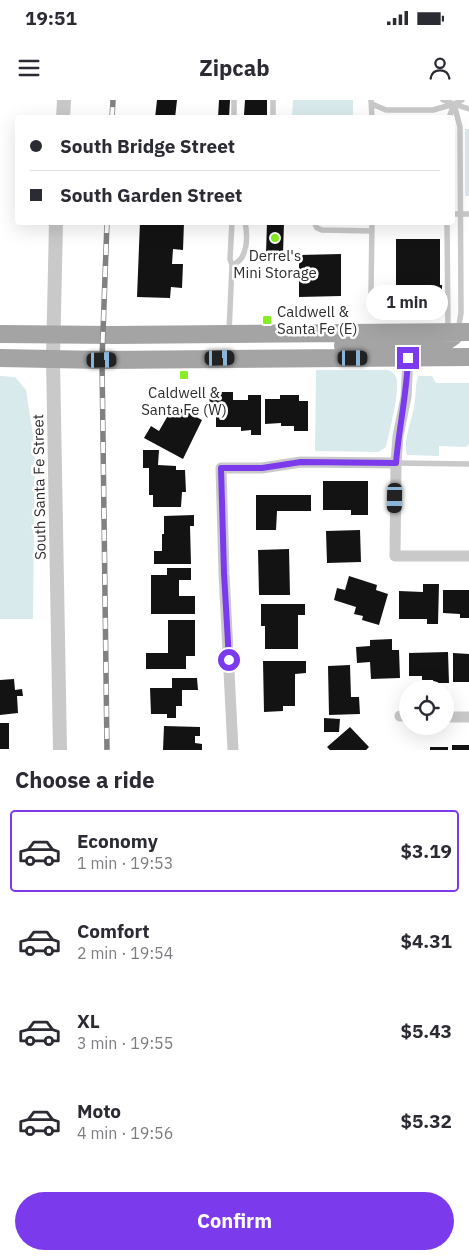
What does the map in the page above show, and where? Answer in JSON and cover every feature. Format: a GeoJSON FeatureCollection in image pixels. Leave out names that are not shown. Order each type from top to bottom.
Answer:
{"type":"FeatureCollection","features":[{"type":"Feature","properties":{"kind":"main road"},"geometry":{"type":"LineString","coordinates":[[0,334],[458,332]]}},
{"type":"Feature","properties":{"kind":"main road"},"geometry":{"type":"LineString","coordinates":[[299,357],[345,346],[437,344],[450,340],[458,332]]}},
{"type":"Feature","properties":{"kind":"main road"},"geometry":{"type":"LineString","coordinates":[[0,358],[469,357]]}},
{"type":"Feature","properties":{"kind":"street"},"geometry":{"type":"LineString","coordinates":[[63,115],[64,100]]}},
{"type":"Feature","properties":{"kind":"street","name":"South Santa Fe Street"},"geometry":{"type":"LineString","coordinates":[[56,225],[53,359],[60,750]]}},
{"type":"Feature","properties":{"kind":"street"},"geometry":{"type":"LineString","coordinates":[[408,358],[406,397],[398,436],[396,463],[395,556],[469,556]]}},
{"type":"Feature","properties":{"kind":"street"},"geometry":{"type":"LineString","coordinates":[[233,750],[221,468],[262,468],[301,462],[396,463]]}},
{"type":"Feature","properties":{"kind":"street"},"geometry":{"type":"LineString","coordinates":[[454,717],[469,717]]}},
{"type":"Feature","properties":{"kind":"lane"},"geometry":{"type":"LineString","coordinates":[[234,100],[234,115]]}},
{"type":"Feature","properties":{"kind":"lane"},"geometry":{"type":"LineString","coordinates":[[273,115],[274,100]]}},
{"type":"Feature","properties":{"kind":"lane"},"geometry":{"type":"LineString","coordinates":[[372,102],[379,100]]}},
{"type":"Feature","properties":{"kind":"lane"},"geometry":{"type":"LineString","coordinates":[[443,100],[469,109]]}},
{"type":"Feature","properties":{"kind":"lane"},"geometry":{"type":"LineString","coordinates":[[372,102],[386,110],[434,110],[462,100]]}},
{"type":"Feature","properties":{"kind":"lane"},"geometry":{"type":"LineString","coordinates":[[372,102],[372,115]]}},
{"type":"Feature","properties":{"kind":"lane"},"geometry":{"type":"LineString","coordinates":[[451,115],[454,104]]}},
{"type":"Feature","properties":{"kind":"lane"},"geometry":{"type":"LineString","coordinates":[[454,104],[460,127],[461,313],[458,332]]}},
{"type":"Feature","properties":{"kind":"lane"},"geometry":{"type":"LineString","coordinates":[[455,214],[469,214]]}},
{"type":"Feature","properties":{"kind":"lane"},"geometry":{"type":"LineString","coordinates":[[228,334],[232,265],[230,259],[232,225]]}},
{"type":"Feature","properties":{"kind":"lane"},"geometry":{"type":"LineString","coordinates":[[232,265],[239,262],[245,254],[246,225]]}},
{"type":"Feature","properties":{"kind":"lane"},"geometry":{"type":"LineString","coordinates":[[316,225],[322,230],[372,231]]}},
{"type":"Feature","properties":{"kind":"lane"},"geometry":{"type":"LineString","coordinates":[[371,293],[372,225]]}},
{"type":"Feature","properties":{"kind":"lane"},"geometry":{"type":"LineString","coordinates":[[447,225],[458,332]]}},
{"type":"Feature","properties":{"kind":"lane"},"geometry":{"type":"LineString","coordinates":[[396,463],[469,464]]}},
{"type":"Feature","properties":{"kind":"shaded area"},"geometry":{"type":"Polygon","coordinates":[[[293,100],[353,100],[353,115],[292,115],[293,100]]]}},
{"type":"Feature","properties":{"kind":"shaded area"},"geometry":{"type":"Polygon","coordinates":[[[465,129],[469,129],[469,196],[465,196],[465,129]]]}},
{"type":"Feature","properties":{"kind":"shaded area"},"geometry":{"type":"Polygon","coordinates":[[[316,370],[387,370],[394,373],[397,391],[386,447],[378,452],[315,451],[316,370]]]}},
{"type":"Feature","properties":{"kind":"shaded area"},"geometry":{"type":"Polygon","coordinates":[[[0,376],[15,377],[26,390],[35,448],[33,619],[0,619],[0,376]]]}},
{"type":"Feature","properties":{"kind":"shaded area"},"geometry":{"type":"Polygon","coordinates":[[[418,376],[432,376],[436,383],[469,383],[469,444],[466,447],[439,446],[439,456],[407,455],[407,438],[414,408],[418,376]]]}},
{"type":"Feature","properties":{"kind":"building"},"geometry":{"type":"Polygon","coordinates":[[[157,100],[177,100],[175,115],[155,115],[157,100]]]}},
{"type":"Feature","properties":{"kind":"building"},"geometry":{"type":"Polygon","coordinates":[[[219,100],[230,100],[229,115],[218,115],[219,100]]]}},
{"type":"Feature","properties":{"kind":"building"},"geometry":{"type":"Polygon","coordinates":[[[245,100],[267,100],[267,115],[244,115],[245,100]]]}},
{"type":"Feature","properties":{"kind":"building"},"geometry":{"type":"Polygon","coordinates":[[[140,225],[184,225],[183,250],[173,249],[172,264],[183,264],[182,288],[171,287],[170,298],[137,297],[140,225]]]}},
{"type":"Feature","properties":{"kind":"building","name":"Derrel's Mini Storage"},"geometry":{"type":"Polygon","coordinates":[[[267,225],[284,225],[283,254],[266,254],[267,225]]]}},
{"type":"Feature","properties":{"kind":"building"},"geometry":{"type":"Polygon","coordinates":[[[396,239],[440,239],[440,285],[442,285],[442,297],[396,297],[396,239]]]}},
{"type":"Feature","properties":{"kind":"building"},"geometry":{"type":"Polygon","coordinates":[[[341,254],[341,296],[299,297],[299,255],[341,254]]]}},
{"type":"Feature","properties":{"kind":"building"},"geometry":{"type":"Polygon","coordinates":[[[209,392],[233,392],[233,400],[248,400],[248,395],[261,395],[261,435],[251,435],[251,430],[241,431],[241,427],[216,427],[216,417],[225,417],[225,408],[210,409],[209,392]]]}},
{"type":"Feature","properties":{"kind":"building"},"geometry":{"type":"Polygon","coordinates":[[[280,395],[299,395],[299,401],[308,401],[308,431],[294,431],[294,426],[281,426],[281,423],[265,424],[265,399],[280,399],[280,395]]]}},
{"type":"Feature","properties":{"kind":"building"},"geometry":{"type":"Polygon","coordinates":[[[174,405],[202,420],[183,459],[144,438],[151,426],[159,431],[174,405]]]}},
{"type":"Feature","properties":{"kind":"building"},"geometry":{"type":"Polygon","coordinates":[[[143,450],[159,450],[158,465],[176,466],[176,470],[185,470],[186,492],[182,492],[181,507],[153,507],[153,495],[149,495],[149,468],[143,468],[143,450]]]}},
{"type":"Feature","properties":{"kind":"building"},"geometry":{"type":"Polygon","coordinates":[[[323,481],[368,481],[368,515],[351,515],[351,510],[323,510],[323,481]]]}},
{"type":"Feature","properties":{"kind":"building"},"geometry":{"type":"Polygon","coordinates":[[[256,495],[311,495],[311,511],[277,511],[276,530],[256,530],[256,495]]]}},
{"type":"Feature","properties":{"kind":"building"},"geometry":{"type":"Polygon","coordinates":[[[194,515],[194,526],[190,526],[191,564],[154,564],[154,551],[162,551],[164,516],[194,515]]]}},
{"type":"Feature","properties":{"kind":"building"},"geometry":{"type":"Polygon","coordinates":[[[360,530],[361,562],[327,563],[326,531],[360,530]]]}},
{"type":"Feature","properties":{"kind":"building"},"geometry":{"type":"Polygon","coordinates":[[[289,549],[290,595],[259,595],[258,550],[289,549]]]}},
{"type":"Feature","properties":{"kind":"building"},"geometry":{"type":"Polygon","coordinates":[[[167,568],[191,568],[191,580],[179,580],[179,596],[195,596],[195,614],[151,614],[151,575],[167,575],[167,568]]]}},
{"type":"Feature","properties":{"kind":"building"},"geometry":{"type":"Polygon","coordinates":[[[349,576],[377,585],[376,590],[388,594],[379,625],[362,620],[363,616],[354,614],[356,607],[334,600],[337,588],[345,590],[349,576]]]}},
{"type":"Feature","properties":{"kind":"building"},"geometry":{"type":"Polygon","coordinates":[[[423,584],[439,584],[438,624],[427,624],[427,619],[399,619],[399,591],[423,592],[423,584]]]}},
{"type":"Feature","properties":{"kind":"building"},"geometry":{"type":"Polygon","coordinates":[[[443,590],[469,590],[469,618],[460,618],[460,614],[443,613],[443,590]]]}},
{"type":"Feature","properties":{"kind":"building"},"geometry":{"type":"Polygon","coordinates":[[[261,604],[305,604],[305,615],[298,615],[298,649],[265,649],[265,626],[261,626],[261,604]]]}},
{"type":"Feature","properties":{"kind":"building"},"geometry":{"type":"Polygon","coordinates":[[[168,620],[195,620],[195,656],[186,656],[186,669],[146,669],[146,653],[168,653],[168,620]]]}},
{"type":"Feature","properties":{"kind":"building"},"geometry":{"type":"Polygon","coordinates":[[[392,639],[392,650],[399,650],[400,678],[371,679],[370,662],[357,663],[356,647],[370,646],[370,640],[392,639]]]}},
{"type":"Feature","properties":{"kind":"building"},"geometry":{"type":"Polygon","coordinates":[[[448,652],[449,680],[422,680],[422,676],[409,676],[409,653],[448,652]]]}},
{"type":"Feature","properties":{"kind":"building"},"geometry":{"type":"Polygon","coordinates":[[[453,653],[469,654],[469,682],[454,682],[453,653]]]}},
{"type":"Feature","properties":{"kind":"building"},"geometry":{"type":"Polygon","coordinates":[[[263,661],[306,661],[306,673],[295,674],[295,706],[283,706],[283,711],[264,712],[263,661]]]}},
{"type":"Feature","properties":{"kind":"building"},"geometry":{"type":"Polygon","coordinates":[[[350,665],[351,697],[359,697],[360,714],[329,715],[328,666],[350,665]]]}},
{"type":"Feature","properties":{"kind":"building"},"geometry":{"type":"Polygon","coordinates":[[[172,678],[197,678],[198,690],[182,690],[182,706],[176,706],[176,718],[167,718],[167,714],[151,714],[150,688],[172,688],[172,678]]]}},
{"type":"Feature","properties":{"kind":"building"},"geometry":{"type":"Polygon","coordinates":[[[14,679],[15,690],[22,689],[23,696],[17,696],[18,713],[0,715],[0,680],[14,679]]]}},
{"type":"Feature","properties":{"kind":"building"},"geometry":{"type":"Polygon","coordinates":[[[324,718],[340,719],[339,732],[324,732],[324,718]]]}},
{"type":"Feature","properties":{"kind":"building"},"geometry":{"type":"Polygon","coordinates":[[[0,723],[9,723],[9,749],[0,749],[0,723]]]}},
{"type":"Feature","properties":{"kind":"building"},"geometry":{"type":"Polygon","coordinates":[[[164,726],[200,727],[200,736],[195,736],[195,743],[202,744],[202,750],[163,750],[164,726]]]}},
{"type":"Feature","properties":{"kind":"building"},"geometry":{"type":"Polygon","coordinates":[[[350,727],[369,747],[366,750],[330,750],[327,747],[350,727]]]}},
{"type":"Feature","properties":{"kind":"building"},"geometry":{"type":"Polygon","coordinates":[[[452,745],[469,745],[469,750],[452,750],[452,745]]]}},
{"type":"Feature","properties":{"kind":"building"},"geometry":{"type":"Polygon","coordinates":[[[430,747],[448,747],[448,750],[430,750],[430,747]]]}},
{"type":"Feature","properties":{"kind":"railway"},"geometry":{"type":"LineString","coordinates":[[112,115],[113,100]]}},
{"type":"Feature","properties":{"kind":"railway"},"geometry":{"type":"LineString","coordinates":[[107,225],[102,360],[107,750]]}},
{"type":"Feature","properties":{"kind":"place","name":"Derrel's Mini Storage"},"geometry":{"type":"Point","coordinates":[275,238]}},
{"type":"Feature","properties":{"kind":"place","name":"Caldwell & Santa Fe (E)"},"geometry":{"type":"Point","coordinates":[267,320]}},
{"type":"Feature","properties":{"kind":"place","name":"Caldwell & Santa Fe (W)"},"geometry":{"type":"Point","coordinates":[184,375]}},
{"type":"Feature","properties":{"kind":"route"},"geometry":{"type":"LineString","coordinates":[[229,660],[221,468],[262,468],[301,462],[396,463],[398,436],[406,397],[408,358]]}}]}
